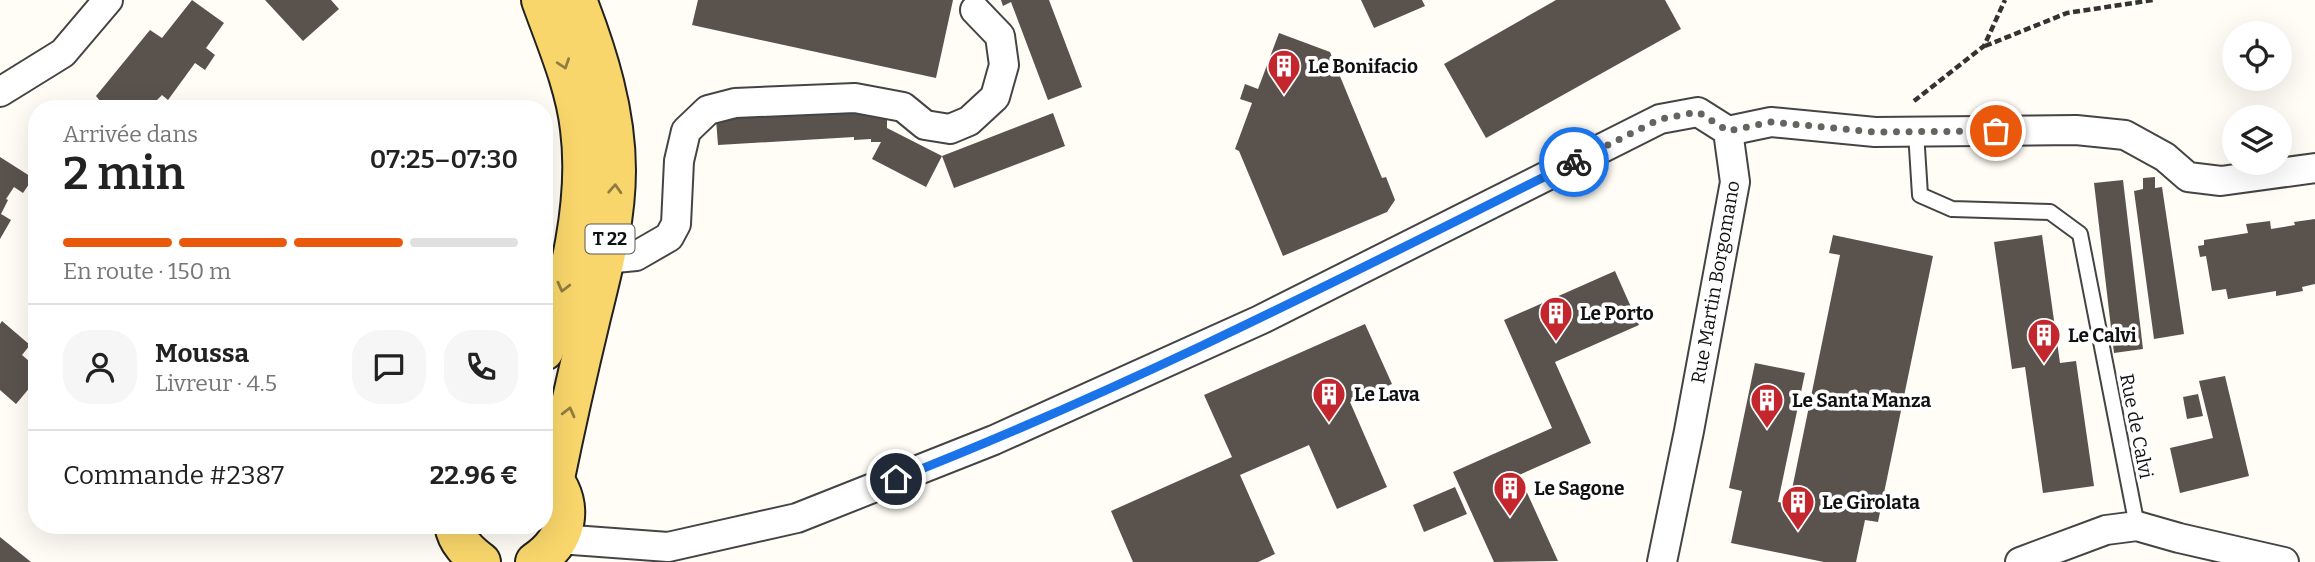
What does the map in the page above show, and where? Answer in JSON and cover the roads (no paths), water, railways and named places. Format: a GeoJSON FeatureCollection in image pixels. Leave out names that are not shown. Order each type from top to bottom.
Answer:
{"type":"FeatureCollection","features":[{"type":"Feature","properties":{"kind":"main road","name":"T 22"},"geometry":{"type":"LineString","coordinates":[[541,0],[567,73],[580,128],[583,179],[576,237],[553,326]]}},
{"type":"Feature","properties":{"kind":"main road","name":"T 22"},"geometry":{"type":"LineString","coordinates":[[553,464],[566,424],[612,230],[616,169],[609,107],[598,60],[576,0]]}},
{"type":"Feature","properties":{"kind":"main road"},"geometry":{"type":"LineString","coordinates":[[547,550],[564,524],[566,508],[562,493],[553,478]]}},
{"type":"Feature","properties":{"kind":"main road"},"geometry":{"type":"LineString","coordinates":[[456,534],[465,550],[480,562]]}},
{"type":"Feature","properties":{"kind":"street"},"geometry":{"type":"LineString","coordinates":[[0,92],[62,53],[108,0]]}},
{"type":"Feature","properties":{"kind":"street"},"geometry":{"type":"LineString","coordinates":[[605,260],[636,256],[669,237],[676,224],[679,161],[686,131],[708,110],[735,103],[855,99],[903,107],[925,125],[950,129],[970,121],[995,97],[1004,65],[1000,36],[975,10]]}},
{"type":"Feature","properties":{"kind":"street"},"geometry":{"type":"LineString","coordinates":[[547,550],[668,547],[797,518],[994,440],[1260,320],[1660,119],[1698,112],[1728,131],[1771,122],[1875,132],[2076,131],[2125,135],[2165,158],[2188,177],[2221,181],[2315,168]]}},
{"type":"Feature","properties":{"kind":"street","name":"Rue Martin Borgomano"},"geometry":{"type":"LineString","coordinates":[[1662,562],[1735,182],[1728,131]]}},
{"type":"Feature","properties":{"kind":"street"},"geometry":{"type":"LineString","coordinates":[[2020,562],[2106,530],[2137,526],[2284,562]]}},
{"type":"Feature","properties":{"kind":"lane","name":"Rue de Calvi"},"geometry":{"type":"LineString","coordinates":[[1916,132],[1920,195],[1952,209],[2050,212],[2080,234],[2137,526]]}},
{"type":"Feature","properties":{"kind":"place","name":"Le Bonifacio"},"geometry":{"type":"Point","coordinates":[1284,96]}},
{"type":"Feature","properties":{"kind":"place","name":"Le Porto"},"geometry":{"type":"Point","coordinates":[1556,343]}},
{"type":"Feature","properties":{"kind":"place","name":"Le Calvi"},"geometry":{"type":"Point","coordinates":[2044,365]}},
{"type":"Feature","properties":{"kind":"place","name":"Le Lava"},"geometry":{"type":"Point","coordinates":[1329,424]}},
{"type":"Feature","properties":{"kind":"place","name":"Le Santa Manza"},"geometry":{"type":"Point","coordinates":[1767,430]}},
{"type":"Feature","properties":{"kind":"place","name":"Le Sagone"},"geometry":{"type":"Point","coordinates":[1510,518]}},
{"type":"Feature","properties":{"kind":"place","name":"Le Girolata"},"geometry":{"type":"Point","coordinates":[1798,532]}}]}
